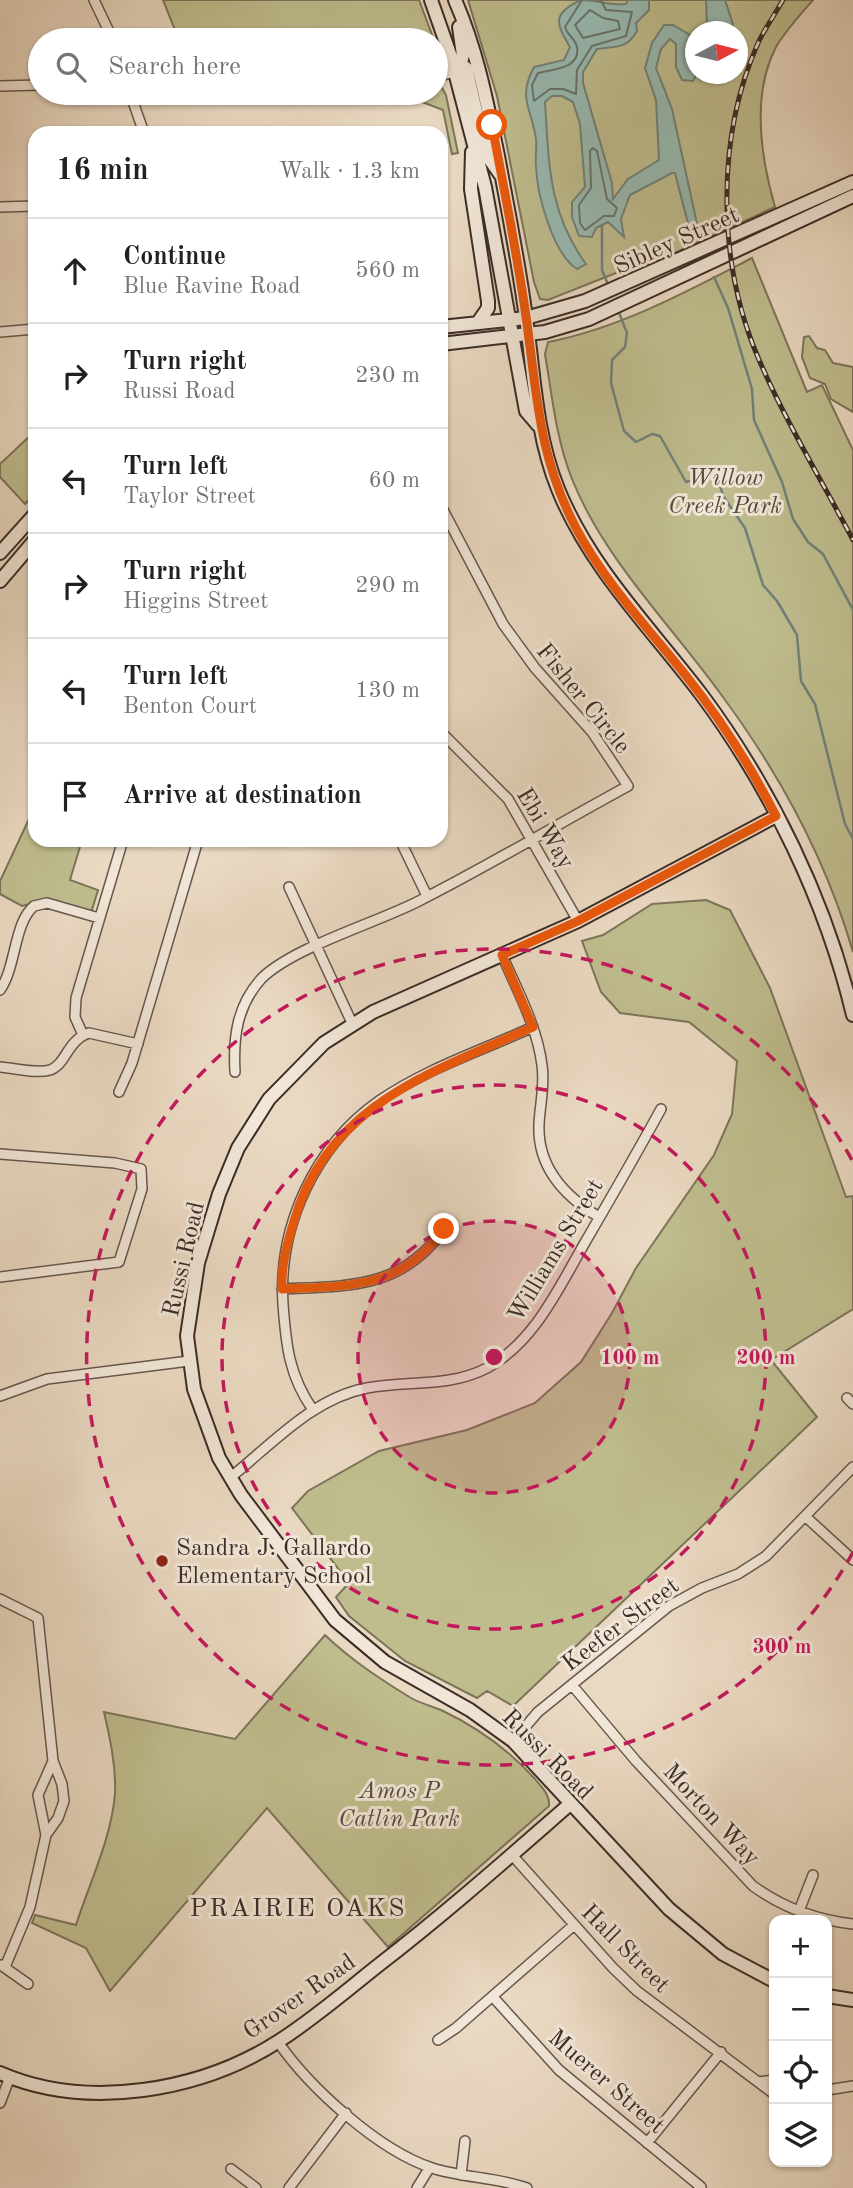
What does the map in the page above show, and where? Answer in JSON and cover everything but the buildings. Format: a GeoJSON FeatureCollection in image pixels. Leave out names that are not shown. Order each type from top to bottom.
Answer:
{"type":"FeatureCollection","features":[{"type":"Feature","properties":{"kind":"street"},"geometry":{"type":"LineString","coordinates":[[94,0],[107,28]]}},
{"type":"Feature","properties":{"kind":"street"},"geometry":{"type":"LineString","coordinates":[[430,0],[441,28]]}},
{"type":"Feature","properties":{"kind":"street"},"geometry":{"type":"LineString","coordinates":[[456,64],[458,3]]}},
{"type":"Feature","properties":{"kind":"street"},"geometry":{"type":"LineString","coordinates":[[458,3],[483,85],[502,177],[540,408],[538,425]]}},
{"type":"Feature","properties":{"kind":"street"},"geometry":{"type":"LineString","coordinates":[[448,44],[456,64],[472,146],[485,187],[526,411],[538,425],[558,488],[585,544],[640,620],[703,697],[735,744],[776,816],[822,916],[853,1015]]}},
{"type":"Feature","properties":{"kind":"street"},"geometry":{"type":"LineString","coordinates":[[448,63],[456,64],[470,78],[486,154],[502,177]]}},
{"type":"Feature","properties":{"kind":"street"},"geometry":{"type":"LineString","coordinates":[[448,69],[456,64]]}},
{"type":"Feature","properties":{"kind":"street"},"geometry":{"type":"LineString","coordinates":[[0,86],[28,85]]}},
{"type":"Feature","properties":{"kind":"street"},"geometry":{"type":"LineString","coordinates":[[134,105],[142,126]]}},
{"type":"Feature","properties":{"kind":"street"},"geometry":{"type":"LineString","coordinates":[[472,146],[469,177],[488,301],[488,309],[479,321]]}},
{"type":"Feature","properties":{"kind":"street","name":"Sibley Street"},"geometry":{"type":"LineString","coordinates":[[448,326],[526,318],[600,296],[853,182]]}},
{"type":"Feature","properties":{"kind":"street","name":"Sibley Street"},"geometry":{"type":"LineString","coordinates":[[448,343],[527,334],[571,325],[607,312],[853,196]]}},
{"type":"Feature","properties":{"kind":"street"},"geometry":{"type":"LineString","coordinates":[[0,208],[28,206]]}},
{"type":"Feature","properties":{"kind":"street"},"geometry":{"type":"LineString","coordinates":[[0,332],[28,330]]}},
{"type":"Feature","properties":{"kind":"street","name":"Fisher Circle"},"geometry":{"type":"LineString","coordinates":[[234,1072],[236,1027],[254,989],[273,969],[428,896],[628,786],[592,732],[535,668],[503,624],[448,519]]}},
{"type":"Feature","properties":{"kind":"street"},"geometry":{"type":"LineString","coordinates":[[0,553],[28,522]]}},
{"type":"Feature","properties":{"kind":"street"},"geometry":{"type":"LineString","coordinates":[[0,581],[28,548]]}},
{"type":"Feature","properties":{"kind":"street","name":"Ebi Way"},"geometry":{"type":"LineString","coordinates":[[448,739],[508,799],[578,921]]}},
{"type":"Feature","properties":{"kind":"street","name":"Russi Road"},"geometry":{"type":"LineString","coordinates":[[769,1978],[723,1954],[690,1929],[513,1741],[470,1710],[385,1662],[349,1634],[317,1599],[231,1477],[200,1413],[188,1361],[187,1336],[198,1263],[219,1194],[238,1148],[261,1110],[289,1075],[324,1043],[352,1023],[578,921],[776,816]]}},
{"type":"Feature","properties":{"kind":"street"},"geometry":{"type":"LineString","coordinates":[[83,1035],[77,1023],[75,1004],[121,847]]}},
{"type":"Feature","properties":{"kind":"street"},"geometry":{"type":"LineString","coordinates":[[119,1092],[138,1044],[196,847]]}},
{"type":"Feature","properties":{"kind":"street"},"geometry":{"type":"LineString","coordinates":[[404,847],[428,896]]}},
{"type":"Feature","properties":{"kind":"street"},"geometry":{"type":"LineString","coordinates":[[289,887],[352,1023]]}},
{"type":"Feature","properties":{"kind":"street"},"geometry":{"type":"LineString","coordinates":[[0,990],[7,978],[25,919],[34,906],[47,903],[99,918]]}},
{"type":"Feature","properties":{"kind":"street"},"geometry":{"type":"LineString","coordinates":[[502,955],[533,1027],[542,1065],[540,1136],[546,1161],[567,1194],[600,1217]]}},
{"type":"Feature","properties":{"kind":"street"},"geometry":{"type":"LineString","coordinates":[[313,1410],[298,1389],[288,1361],[282,1289],[286,1249],[303,1196],[325,1156],[350,1126],[399,1089],[533,1027]]}},
{"type":"Feature","properties":{"kind":"street"},"geometry":{"type":"LineString","coordinates":[[0,1067],[50,1070],[59,1064],[71,1043],[83,1035],[103,1034],[138,1044]]}},
{"type":"Feature","properties":{"kind":"street","name":"Williams Street"},"geometry":{"type":"LineString","coordinates":[[231,1477],[313,1410],[367,1388],[460,1379],[501,1359],[524,1339],[538,1321],[662,1109]]}},
{"type":"Feature","properties":{"kind":"street"},"geometry":{"type":"LineString","coordinates":[[0,1154],[115,1163],[141,1169],[142,1189],[119,1262],[0,1277]]}},
{"type":"Feature","properties":{"kind":"street"},"geometry":{"type":"LineString","coordinates":[[282,1289],[355,1285],[387,1277],[420,1257],[444,1229]]}},
{"type":"Feature","properties":{"kind":"street"},"geometry":{"type":"LineString","coordinates":[[0,1396],[47,1379],[188,1361]]}},
{"type":"Feature","properties":{"kind":"street","name":"Keefer Street"},"geometry":{"type":"LineString","coordinates":[[513,1741],[538,1712],[669,1606],[752,1566],[806,1517],[853,1467]]}},
{"type":"Feature","properties":{"kind":"street"},"geometry":{"type":"LineString","coordinates":[[806,1517],[853,1560]]}},
{"type":"Feature","properties":{"kind":"street"},"geometry":{"type":"LineString","coordinates":[[0,1599],[38,1618],[53,1761],[62,1784],[64,1801],[58,1818],[46,1835],[30,1907],[2,1965],[28,1984]]}},
{"type":"Feature","properties":{"kind":"street","name":"Morton Way"},"geometry":{"type":"LineString","coordinates":[[572,1685],[736,1870],[771,1899],[835,1922],[853,1924]]}},
{"type":"Feature","properties":{"kind":"street"},"geometry":{"type":"LineString","coordinates":[[46,1835],[38,1795],[53,1761]]}},
{"type":"Feature","properties":{"kind":"street","name":"Grover Road"},"geometry":{"type":"LineString","coordinates":[[5,2075],[69,2090],[150,2089],[217,2072],[278,2042],[444,1915],[570,1804]]}},
{"type":"Feature","properties":{"kind":"street","name":"Hall Street"},"geometry":{"type":"LineString","coordinates":[[512,1855],[637,1991],[769,2090]]}},
{"type":"Feature","properties":{"kind":"street"},"geometry":{"type":"LineString","coordinates":[[799,1911],[813,1875]]}},
{"type":"Feature","properties":{"kind":"street"},"geometry":{"type":"LineString","coordinates":[[438,2040],[493,1997],[574,1925]]}},
{"type":"Feature","properties":{"kind":"street","name":"Muerer Street"},"geometry":{"type":"LineString","coordinates":[[493,1997],[559,2070],[701,2187]]}},
{"type":"Feature","properties":{"kind":"street"},"geometry":{"type":"LineString","coordinates":[[832,1997],[853,2000]]}},
{"type":"Feature","properties":{"kind":"street"},"geometry":{"type":"LineString","coordinates":[[278,2042],[303,2076],[345,2113],[400,2153],[429,2167],[527,2188]]}},
{"type":"Feature","properties":{"kind":"street"},"geometry":{"type":"LineString","coordinates":[[647,2143],[721,2052]]}},
{"type":"Feature","properties":{"kind":"street"},"geometry":{"type":"LineString","coordinates":[[0,2103],[5,2075]]}},
{"type":"Feature","properties":{"kind":"street"},"geometry":{"type":"LineString","coordinates":[[758,2082],[769,2081]]}},
{"type":"Feature","properties":{"kind":"street"},"geometry":{"type":"LineString","coordinates":[[832,2088],[853,2086]]}},
{"type":"Feature","properties":{"kind":"street"},"geometry":{"type":"LineString","coordinates":[[289,2188],[345,2113]]}},
{"type":"Feature","properties":{"kind":"street"},"geometry":{"type":"LineString","coordinates":[[461,2175],[465,2141]]}},
{"type":"Feature","properties":{"kind":"street"},"geometry":{"type":"LineString","coordinates":[[417,2188],[429,2167]]}},
{"type":"Feature","properties":{"kind":"street"},"geometry":{"type":"LineString","coordinates":[[231,2169],[256,2188]]}},
{"type":"Feature","properties":{"kind":"green space"},"geometry":{"type":"Polygon","coordinates":[[[163,0],[419,0],[430,28],[174,28],[163,0]]]}},
{"type":"Feature","properties":{"kind":"green space"},"geometry":{"type":"Polygon","coordinates":[[[468,0],[813,0],[776,47],[763,85],[761,127],[766,168],[775,207],[655,262],[626,269],[548,300],[540,299],[534,282],[497,96],[468,0]]]}},
{"type":"Feature","properties":{"kind":"green space"},"geometry":{"type":"Polygon","coordinates":[[[430,105],[448,105],[458,153],[452,154],[443,110],[430,105]]]}},
{"type":"Feature","properties":{"kind":"green space","name":"Willow Creek Park"},"geometry":{"type":"Polygon","coordinates":[[[752,258],[807,392],[822,385],[853,450],[853,952],[829,883],[814,850],[761,753],[701,667],[620,564],[585,508],[562,448],[545,354],[548,342],[575,336],[627,318],[752,258]]]}},
{"type":"Feature","properties":{"kind":"green space"},"geometry":{"type":"Polygon","coordinates":[[[809,336],[817,348],[825,350],[833,363],[853,367],[853,412],[831,399],[825,384],[810,378],[802,357],[804,337],[809,336]]]}},
{"type":"Feature","properties":{"kind":"green space"},"geometry":{"type":"Polygon","coordinates":[[[28,438],[28,501],[25,504],[0,477],[0,464],[28,438]]]}},
{"type":"Feature","properties":{"kind":"green space"},"geometry":{"type":"Polygon","coordinates":[[[28,821],[28,847],[80,847],[70,880],[98,890],[91,913],[42,901],[22,906],[0,894],[0,881],[28,821]]]}},
{"type":"Feature","properties":{"kind":"green space"},"geometry":{"type":"Polygon","coordinates":[[[706,900],[730,910],[770,988],[846,1197],[853,1196],[853,1309],[771,1360],[817,1417],[513,1706],[487,1691],[477,1698],[405,1661],[349,1616],[336,1597],[349,1583],[292,1508],[308,1491],[379,1451],[467,1430],[535,1403],[581,1362],[636,1268],[714,1155],[732,1114],[737,1061],[689,1022],[620,1013],[601,992],[582,941],[603,935],[652,904],[706,900]]]}},
{"type":"Feature","properties":{"kind":"green space","name":"Amos P Catlin Park"},"geometry":{"type":"Polygon","coordinates":[[[325,1635],[355,1661],[399,1691],[441,1710],[491,1740],[535,1779],[547,1795],[549,1806],[388,1947],[267,1808],[110,1991],[86,1948],[32,1923],[35,1915],[76,1925],[99,1860],[115,1793],[114,1762],[104,1712],[235,1739],[325,1635]]]}},
{"type":"Feature","properties":{"kind":"water"},"geometry":{"type":"Polygon","coordinates":[[[581,0],[626,4],[628,0],[649,0],[649,10],[636,23],[637,31],[633,37],[621,46],[597,49],[583,72],[583,83],[612,183],[613,199],[628,179],[659,160],[656,100],[645,68],[652,43],[664,25],[673,25],[685,32],[685,80],[682,80],[676,67],[676,44],[670,39],[661,49],[656,68],[672,109],[699,233],[691,235],[675,173],[672,173],[630,195],[621,219],[624,237],[608,222],[596,228],[592,237],[579,236],[572,217],[572,202],[585,187],[580,124],[573,102],[562,96],[552,96],[545,102],[550,166],[557,206],[573,245],[586,264],[577,269],[561,251],[543,207],[537,178],[536,139],[526,95],[534,67],[564,60],[570,47],[559,20],[564,10],[581,0]]]}},
{"type":"Feature","properties":{"kind":"water"},"geometry":{"type":"Polygon","coordinates":[[[706,0],[725,0],[732,21],[707,21],[706,0]]]}},
{"type":"Feature","properties":{"kind":"waterway"},"geometry":{"type":"LineString","coordinates":[[602,225],[602,270],[609,287]]}},
{"type":"Feature","properties":{"kind":"waterway"},"geometry":{"type":"LineString","coordinates":[[714,277],[728,308],[752,389],[754,420],[782,482],[793,519],[808,542],[823,554],[853,610]]}},
{"type":"Feature","properties":{"kind":"waterway"},"geometry":{"type":"LineString","coordinates":[[618,310],[627,333],[625,347],[612,360],[611,383],[624,431],[636,442],[652,434],[660,436],[686,482],[711,475],[718,478],[723,496],[745,528],[763,585],[777,601],[797,635],[801,681],[815,704],[845,824],[853,839]]}},
{"type":"Feature","properties":{"kind":"railway"},"geometry":{"type":"LineString","coordinates":[[783,0],[759,41],[735,118],[729,160],[729,243],[746,324],[760,362],[853,540]]}},
{"type":"Feature","properties":{"kind":"place","name":"Sandra J. Gallardo Elementary School"},"geometry":{"type":"Point","coordinates":[162,1561]}},
{"type":"Feature","properties":{"kind":"district","name":"PRAIRIE OAKS"},"geometry":{"type":"Point","coordinates":[298,1907]}},
{"type":"Feature","properties":{"kind":"route"},"geometry":{"type":"LineString","coordinates":[[444,1229],[420,1257],[387,1277],[355,1285],[282,1289],[283,1264],[297,1210],[313,1175],[334,1143],[350,1126],[361,1115],[399,1089],[533,1027],[502,955],[578,921],[776,816],[735,744],[703,697],[640,620],[585,544],[558,488],[538,425],[540,408],[529,356],[524,304],[492,125]]}}]}
